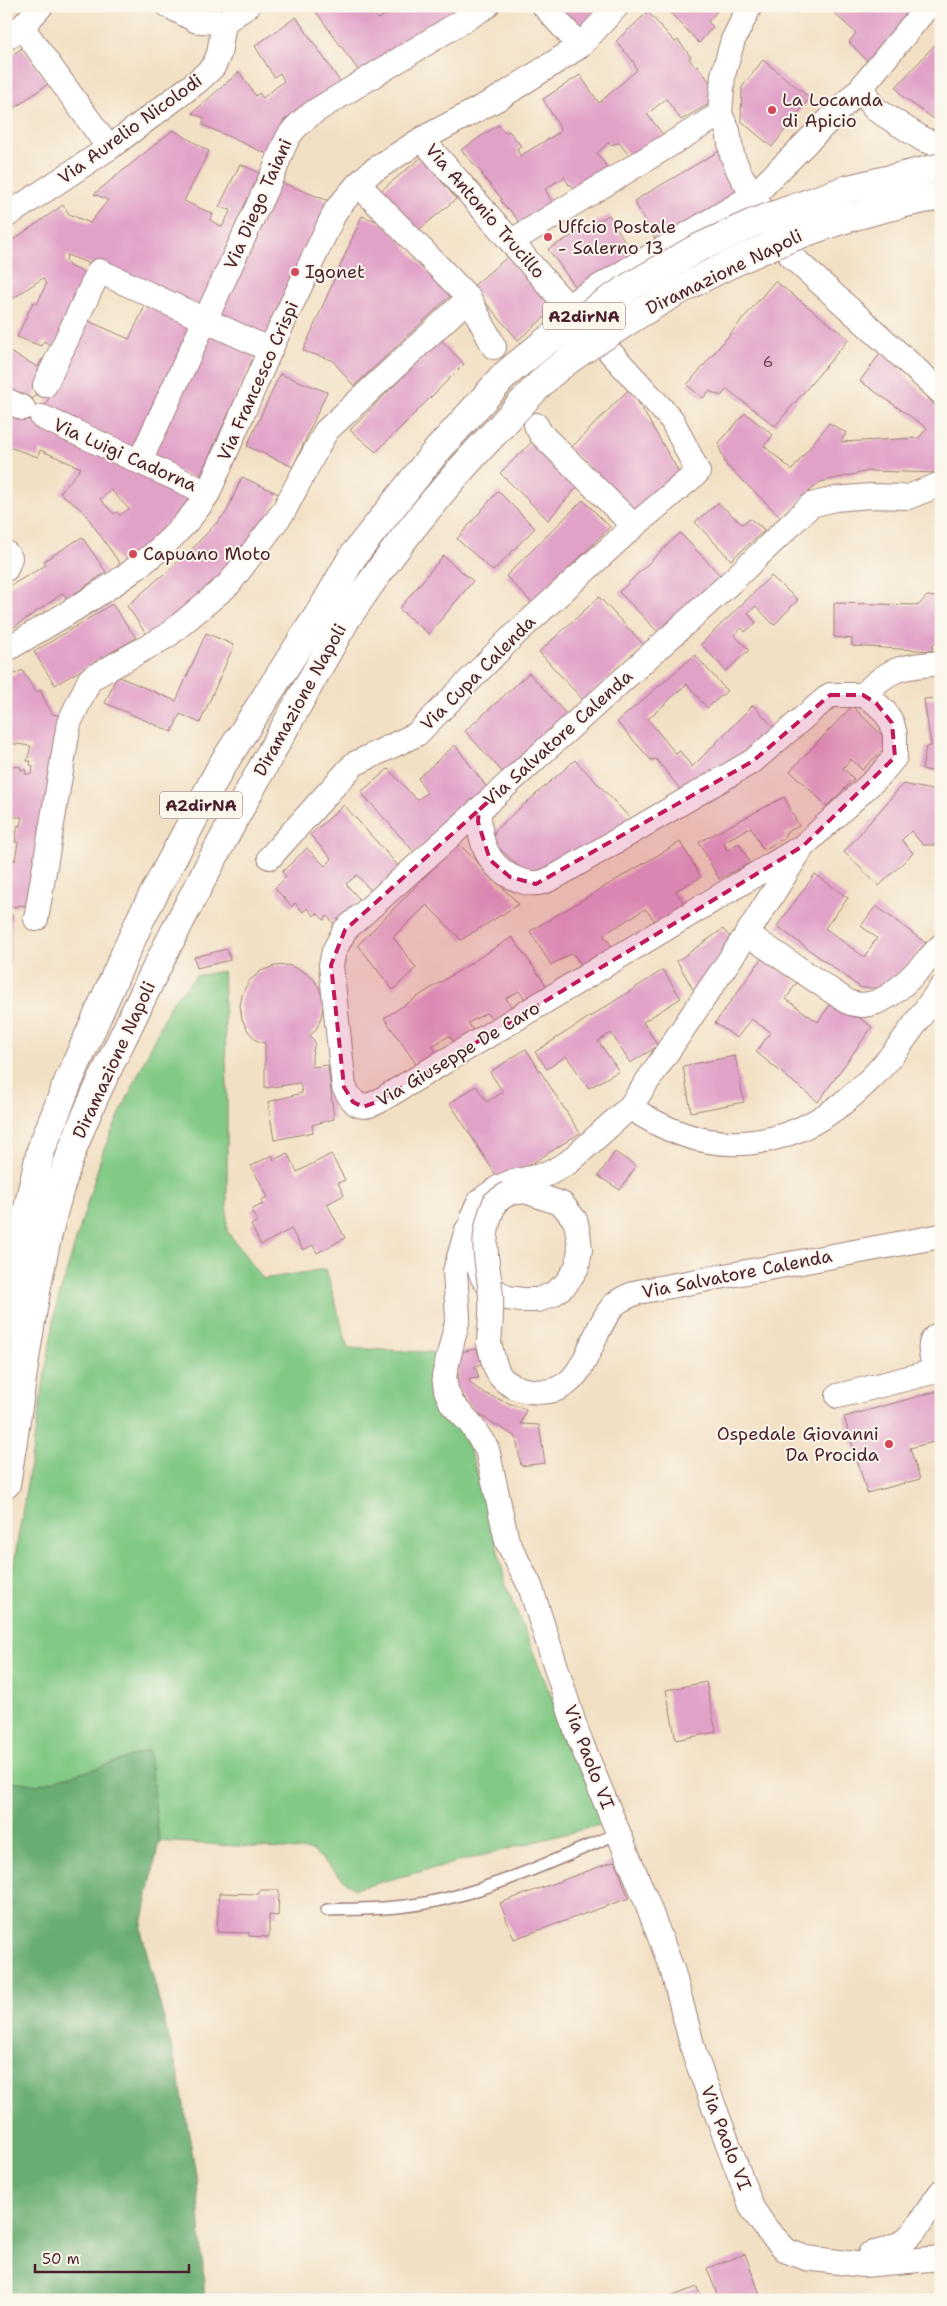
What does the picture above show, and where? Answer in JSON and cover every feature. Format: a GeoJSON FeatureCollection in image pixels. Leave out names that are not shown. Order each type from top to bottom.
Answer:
{"type":"FeatureCollection","features":[{"type":"Feature","properties":{"kind":"highway","name":"Diramazione Napoli"},"geometry":{"type":"LineString","coordinates":[[6,1484],[35,1299],[50,1223],[68,1164],[96,1093],[178,922],[336,611],[353,556],[433,455],[506,374],[545,342],[639,281],[696,249],[753,223],[848,189],[941,167]]}},
{"type":"Feature","properties":{"kind":"highway","name":"Diramazione Napoli"},"geometry":{"type":"LineString","coordinates":[[6,1334],[23,1231],[41,1150],[68,1082],[141,918],[221,767],[336,611],[384,561],[450,479],[544,380],[586,348],[686,287],[804,233],[856,215],[941,196]]}},
{"type":"Feature","properties":{"kind":"street"},"geometry":{"type":"LineString","coordinates":[[41,6],[14,33],[109,148]]}},
{"type":"Feature","properties":{"kind":"street"},"geometry":{"type":"LineString","coordinates":[[169,6],[197,21],[224,22],[248,6]]}},
{"type":"Feature","properties":{"kind":"street","name":"Via Diego Taiani"},"geometry":{"type":"LineString","coordinates":[[140,461],[276,169],[286,139],[291,131],[317,110],[487,6]]}},
{"type":"Feature","properties":{"kind":"street"},"geometry":{"type":"LineString","coordinates":[[544,6],[580,46]]}},
{"type":"Feature","properties":{"kind":"street","name":"Via Francesco Crispi"},"geometry":{"type":"LineString","coordinates":[[6,650],[101,592],[144,562],[197,510],[208,493],[270,350],[336,210],[358,184],[371,172],[422,139],[499,98],[580,46],[617,6]]}},
{"type":"Feature","properties":{"kind":"street"},"geometry":{"type":"LineString","coordinates":[[750,6],[733,40],[723,75],[720,114],[728,131],[732,155],[739,172],[758,202],[861,88],[928,6]]}},
{"type":"Feature","properties":{"kind":"street","name":"Via Aurelio Nicolodi"},"geometry":{"type":"LineString","coordinates":[[6,216],[109,148],[198,81],[213,67],[219,54],[224,22]]}},
{"type":"Feature","properties":{"kind":"street"},"geometry":{"type":"LineString","coordinates":[[861,88],[875,109],[924,140],[941,145]]}},
{"type":"Feature","properties":{"kind":"street"},"geometry":{"type":"LineString","coordinates":[[512,241],[720,114]]}},
{"type":"Feature","properties":{"kind":"street","name":"Via Antonio Trucillo"},"geometry":{"type":"LineString","coordinates":[[422,139],[567,306],[758,202]]}},
{"type":"Feature","properties":{"kind":"street"},"geometry":{"type":"LineString","coordinates":[[358,184],[469,298],[494,347]]}},
{"type":"Feature","properties":{"kind":"street"},"geometry":{"type":"LineString","coordinates":[[791,256],[941,392]]}},
{"type":"Feature","properties":{"kind":"street"},"geometry":{"type":"LineString","coordinates":[[45,385],[99,271],[270,350]]}},
{"type":"Feature","properties":{"kind":"street"},"geometry":{"type":"LineString","coordinates":[[36,919],[69,723],[90,679],[167,636],[229,584],[283,512],[326,431],[469,298]]}},
{"type":"Feature","properties":{"kind":"street","name":"Via Cupa Calenda"},"geometry":{"type":"LineString","coordinates":[[270,858],[354,764],[417,734],[510,639],[634,526],[685,481],[698,472],[672,420],[610,352]]}},
{"type":"Feature","properties":{"kind":"street","name":"Via Luigi Cadorna"},"geometry":{"type":"LineString","coordinates":[[24,408],[208,493]]}},
{"type":"Feature","properties":{"kind":"street"},"geometry":{"type":"LineString","coordinates":[[536,425],[541,434],[634,526]]}},
{"type":"Feature","properties":{"kind":"street","name":"Via Salvatore Calenda"},"geometry":{"type":"LineString","coordinates":[[863,695],[830,695],[753,761],[560,874],[536,884],[510,877],[499,870],[490,860],[482,842],[478,822],[479,810],[732,581],[811,506],[835,499],[853,497],[908,496],[941,484]]}},
{"type":"Feature","properties":{"kind":"street"},"geometry":{"type":"LineString","coordinates":[[6,553],[10,558],[6,569]]}},
{"type":"Feature","properties":{"kind":"street"},"geometry":{"type":"LineString","coordinates":[[473,1215],[481,1200],[498,1188],[509,1183],[548,1174],[570,1162],[630,1107],[747,934],[803,846],[879,776],[895,757],[895,735],[892,723],[876,702],[863,695],[880,678],[898,668],[941,663]]}},
{"type":"Feature","properties":{"kind":"street","name":"Via Giuseppe De Caro"},"geometry":{"type":"LineString","coordinates":[[490,800],[344,930],[334,951],[331,965],[344,1087],[353,1102],[363,1107],[371,1106],[380,1101],[803,846]]}},
{"type":"Feature","properties":{"kind":"street"},"geometry":{"type":"LineString","coordinates":[[747,934],[848,1002],[858,1006],[869,1006],[891,996],[941,946]]}},
{"type":"Feature","properties":{"kind":"street"},"geometry":{"type":"LineString","coordinates":[[630,1107],[652,1122],[681,1134],[708,1141],[745,1144],[770,1141],[789,1135],[836,1110],[867,1083],[897,1049],[941,988]]}},
{"type":"Feature","properties":{"kind":"street","name":"Via Salvatore Calenda"},"geometry":{"type":"LineString","coordinates":[[473,1215],[473,1253],[477,1266],[491,1288],[506,1298],[522,1300],[538,1300],[553,1294],[566,1284],[577,1267],[580,1249],[575,1220],[562,1204],[525,1192],[509,1194],[495,1202],[485,1234],[484,1255],[491,1297],[489,1343],[497,1372],[503,1381],[512,1386],[541,1393],[555,1390],[570,1382],[582,1368],[608,1313],[622,1299],[638,1292],[941,1236]]}},
{"type":"Feature","properties":{"kind":"street","name":"Via Paolo VI"},"geometry":{"type":"LineString","coordinates":[[473,1215],[461,1245],[455,1271],[458,1318],[444,1376],[446,1390],[452,1404],[470,1423],[487,1449],[507,1541],[530,1586],[577,1733],[619,1833],[673,1972],[696,2056],[752,2208],[767,2230],[787,2251],[806,2258],[863,2265],[941,2258]]}},
{"type":"Feature","properties":{"kind":"street"},"geometry":{"type":"LineString","coordinates":[[838,1396],[938,1370],[930,1348],[931,1342],[941,1334]]}},
{"type":"Feature","properties":{"kind":"street","name":"Via Paolo VI"},"geometry":{"type":"LineString","coordinates":[[829,2261],[889,2250],[902,2244],[910,2237],[941,2192]]}},
{"type":"Feature","properties":{"kind":"lane"},"geometry":{"type":"LineString","coordinates":[[327,1910],[406,1905],[462,1894],[619,1833]]}},
{"type":"Feature","properties":{"kind":"highlighted area"},"geometry":{"type":"Polygon","coordinates":[[[830,695],[863,695],[876,703],[892,723],[895,757],[803,846],[379,1101],[363,1107],[353,1102],[344,1087],[333,987],[331,965],[345,930],[490,800],[479,810],[478,822],[490,860],[510,877],[536,884],[753,761],[830,695]]]}},
{"type":"Feature","properties":{"kind":"green space"},"geometry":{"type":"Polygon","coordinates":[[[223,971],[227,1087],[227,1231],[263,1279],[326,1269],[348,1348],[441,1353],[432,1385],[464,1434],[488,1506],[506,1585],[603,1824],[354,1889],[313,1851],[159,1841],[149,1750],[99,1768],[37,1785],[6,1780],[6,1612],[56,1307],[103,1151],[171,1003],[196,976],[223,971]]]}},
{"type":"Feature","properties":{"kind":"green space"},"geometry":{"type":"Polygon","coordinates":[[[149,1750],[159,1841],[141,1930],[180,2082],[197,2180],[205,2300],[6,2300],[6,1780],[37,1785],[99,1768],[149,1750]]]}},
{"type":"Feature","properties":{"kind":"building"},"geometry":{"type":"Polygon","coordinates":[[[312,6],[370,6],[378,19],[394,9],[393,6],[454,6],[458,12],[361,74],[312,6]]]}},
{"type":"Feature","properties":{"kind":"building"},"geometry":{"type":"Polygon","coordinates":[[[553,6],[600,6],[578,31],[553,6]]]}},
{"type":"Feature","properties":{"kind":"building"},"geometry":{"type":"Polygon","coordinates":[[[664,6],[721,6],[708,22],[713,27],[699,43],[664,6]]]}},
{"type":"Feature","properties":{"kind":"building"},"geometry":{"type":"Polygon","coordinates":[[[841,6],[921,6],[871,65],[849,42],[856,33],[835,14],[841,6]]]}},
{"type":"Feature","properties":{"kind":"building"},"geometry":{"type":"Polygon","coordinates":[[[648,12],[675,42],[678,40],[691,57],[689,58],[694,66],[697,65],[712,85],[709,104],[681,120],[666,99],[647,114],[665,137],[632,159],[619,143],[610,145],[609,142],[597,153],[609,170],[577,192],[564,177],[545,189],[553,204],[522,225],[507,209],[501,201],[502,199],[481,174],[484,175],[461,150],[498,125],[505,133],[509,131],[521,146],[517,148],[520,156],[560,132],[559,126],[543,99],[580,75],[599,103],[637,70],[633,61],[616,41],[648,12]]]}},
{"type":"Feature","properties":{"kind":"building"},"geometry":{"type":"Polygon","coordinates":[[[296,17],[341,83],[284,120],[267,154],[203,125],[204,118],[192,113],[239,72],[256,96],[259,93],[263,98],[284,81],[280,73],[274,77],[255,46],[296,17]]]}},
{"type":"Feature","properties":{"kind":"building"},"geometry":{"type":"Polygon","coordinates":[[[941,38],[941,96],[935,104],[941,106],[941,124],[903,97],[896,87],[941,38]]]}},
{"type":"Feature","properties":{"kind":"building"},"geometry":{"type":"Polygon","coordinates":[[[22,48],[48,84],[6,114],[6,60],[22,48]]]}},
{"type":"Feature","properties":{"kind":"building","name":"La Locanda di Apicio"},"geometry":{"type":"Polygon","coordinates":[[[763,60],[810,98],[772,147],[741,121],[742,87],[763,60]]]}},
{"type":"Feature","properties":{"kind":"building"},"geometry":{"type":"Polygon","coordinates":[[[173,130],[209,151],[184,201],[213,214],[210,220],[222,227],[231,210],[219,207],[240,164],[268,177],[202,312],[120,275],[67,255],[66,261],[69,266],[92,276],[56,349],[44,341],[41,346],[17,337],[33,302],[37,304],[46,284],[43,278],[9,301],[6,300],[6,245],[63,205],[69,214],[90,223],[108,200],[94,194],[173,130]]]}},
{"type":"Feature","properties":{"kind":"building"},"geometry":{"type":"Polygon","coordinates":[[[719,151],[743,197],[658,244],[634,201],[719,151]]]}},
{"type":"Feature","properties":{"kind":"building"},"geometry":{"type":"Polygon","coordinates":[[[422,157],[456,199],[414,234],[379,192],[422,157]]]}},
{"type":"Feature","properties":{"kind":"building"},"geometry":{"type":"Polygon","coordinates":[[[280,182],[329,201],[264,340],[217,320],[280,182]]]}},
{"type":"Feature","properties":{"kind":"building"},"geometry":{"type":"Polygon","coordinates":[[[609,215],[634,257],[578,290],[548,249],[609,215]]]}},
{"type":"Feature","properties":{"kind":"building"},"geometry":{"type":"Polygon","coordinates":[[[362,216],[385,224],[450,296],[354,386],[332,360],[303,351],[362,216]]]}},
{"type":"Feature","properties":{"kind":"building"},"geometry":{"type":"Polygon","coordinates":[[[512,253],[558,306],[518,340],[472,287],[512,253]]]}},
{"type":"Feature","properties":{"kind":"building"},"geometry":{"type":"Polygon","coordinates":[[[775,281],[849,339],[775,426],[727,389],[721,396],[709,391],[703,398],[687,385],[775,281]]]}},
{"type":"Feature","properties":{"kind":"building"},"geometry":{"type":"Polygon","coordinates":[[[148,300],[188,317],[191,330],[136,453],[43,411],[84,319],[129,339],[148,300]]]}},
{"type":"Feature","properties":{"kind":"building"},"geometry":{"type":"Polygon","coordinates":[[[212,329],[257,352],[198,480],[151,460],[212,329]]]}},
{"type":"Feature","properties":{"kind":"building"},"geometry":{"type":"Polygon","coordinates":[[[440,339],[464,364],[376,452],[350,430],[440,339]]]}},
{"type":"Feature","properties":{"kind":"building"},"geometry":{"type":"Polygon","coordinates":[[[8,351],[38,367],[42,359],[52,364],[31,402],[6,389],[8,351]]]}},
{"type":"Feature","properties":{"kind":"building"},"geometry":{"type":"Polygon","coordinates":[[[882,351],[941,412],[941,473],[869,471],[820,482],[781,517],[726,465],[718,444],[745,413],[773,435],[764,446],[792,470],[829,423],[846,433],[841,442],[919,438],[927,428],[860,381],[882,351]]]}},
{"type":"Feature","properties":{"kind":"building"},"geometry":{"type":"Polygon","coordinates":[[[280,374],[327,392],[293,467],[247,446],[280,374]]]}},
{"type":"Feature","properties":{"kind":"building"},"geometry":{"type":"Polygon","coordinates":[[[630,388],[680,474],[640,516],[570,449],[630,388]]]}},
{"type":"Feature","properties":{"kind":"building"},"geometry":{"type":"Polygon","coordinates":[[[6,410],[189,492],[188,498],[196,499],[123,568],[84,512],[60,493],[81,468],[40,450],[38,457],[6,446],[6,410]],[[111,490],[100,499],[114,514],[116,512],[120,515],[129,509],[111,490]]]}},
{"type":"Feature","properties":{"kind":"building"},"geometry":{"type":"Polygon","coordinates":[[[534,440],[581,483],[548,520],[500,473],[534,440]]]}},
{"type":"Feature","properties":{"kind":"building"},"geometry":{"type":"Polygon","coordinates":[[[242,477],[279,494],[261,529],[216,584],[149,638],[127,606],[188,553],[226,513],[242,477]]]}},
{"type":"Feature","properties":{"kind":"building"},"geometry":{"type":"Polygon","coordinates":[[[498,491],[535,528],[493,571],[457,539],[498,491]]]}},
{"type":"Feature","properties":{"kind":"building"},"geometry":{"type":"Polygon","coordinates":[[[583,500],[610,527],[533,604],[506,576],[583,500]]]}},
{"type":"Feature","properties":{"kind":"building"},"geometry":{"type":"Polygon","coordinates":[[[718,503],[742,524],[750,519],[765,530],[731,560],[695,522],[718,503]]]}},
{"type":"Feature","properties":{"kind":"building"},"geometry":{"type":"Polygon","coordinates":[[[680,533],[721,576],[660,634],[619,592],[680,533]]]}},
{"type":"Feature","properties":{"kind":"building"},"geometry":{"type":"Polygon","coordinates":[[[82,537],[106,572],[67,599],[63,593],[6,633],[6,588],[46,565],[44,561],[82,537]]]}},
{"type":"Feature","properties":{"kind":"building"},"geometry":{"type":"Polygon","coordinates":[[[443,556],[473,581],[429,634],[399,609],[443,556]]]}},
{"type":"Feature","properties":{"kind":"building"},"geometry":{"type":"Polygon","coordinates":[[[771,576],[798,600],[774,625],[756,606],[748,613],[756,623],[745,632],[742,628],[734,635],[749,650],[726,671],[701,644],[771,576]]]}},
{"type":"Feature","properties":{"kind":"building"},"geometry":{"type":"Polygon","coordinates":[[[927,596],[941,597],[941,639],[938,639],[938,645],[933,644],[932,651],[852,646],[852,639],[834,637],[834,603],[919,605],[927,596]]]}},
{"type":"Feature","properties":{"kind":"building"},"geometry":{"type":"Polygon","coordinates":[[[599,597],[644,645],[583,700],[539,652],[599,597]]]}},
{"type":"Feature","properties":{"kind":"building"},"geometry":{"type":"Polygon","coordinates":[[[112,604],[136,638],[55,685],[34,652],[112,604]]]}},
{"type":"Feature","properties":{"kind":"building"},"geometry":{"type":"Polygon","coordinates":[[[206,633],[234,645],[200,723],[180,714],[172,732],[105,703],[117,676],[176,701],[206,633]]]}},
{"type":"Feature","properties":{"kind":"building"},"geometry":{"type":"Polygon","coordinates":[[[695,655],[727,691],[707,708],[687,684],[648,719],[676,754],[680,751],[692,767],[753,705],[778,732],[684,794],[656,759],[651,760],[617,722],[695,655]]]}},
{"type":"Feature","properties":{"kind":"building"},"geometry":{"type":"Polygon","coordinates":[[[22,670],[36,692],[40,690],[52,714],[64,716],[36,907],[6,906],[6,851],[11,852],[10,856],[15,861],[18,842],[15,842],[18,825],[20,826],[22,817],[9,817],[6,827],[6,765],[21,767],[21,770],[26,770],[25,774],[32,774],[33,766],[30,765],[31,761],[27,761],[31,746],[8,743],[9,741],[6,740],[6,679],[22,670]]]}},
{"type":"Feature","properties":{"kind":"building"},"geometry":{"type":"Polygon","coordinates":[[[529,673],[569,717],[505,775],[465,731],[529,673]]]}},
{"type":"Feature","properties":{"kind":"building"},"geometry":{"type":"Polygon","coordinates":[[[941,698],[941,773],[922,769],[926,747],[931,746],[924,699],[941,698]]]}},
{"type":"Feature","properties":{"kind":"building"},"geometry":{"type":"Polygon","coordinates":[[[852,706],[890,743],[862,770],[851,759],[843,768],[854,779],[827,806],[790,771],[852,706]]]}},
{"type":"Feature","properties":{"kind":"building"},"geometry":{"type":"Polygon","coordinates":[[[455,745],[489,790],[415,853],[361,792],[388,769],[417,800],[427,793],[418,778],[455,745]]]}},
{"type":"Feature","properties":{"kind":"building"},"geometry":{"type":"Polygon","coordinates":[[[575,760],[634,822],[545,873],[529,876],[494,843],[495,830],[575,760]]]}},
{"type":"Feature","properties":{"kind":"building"},"geometry":{"type":"Polygon","coordinates":[[[903,784],[941,792],[941,845],[923,845],[911,831],[902,840],[913,853],[879,886],[844,852],[903,784]]]}},
{"type":"Feature","properties":{"kind":"building"},"geometry":{"type":"Polygon","coordinates":[[[784,797],[799,826],[785,833],[785,838],[763,850],[751,827],[723,842],[727,850],[739,843],[750,863],[719,879],[699,842],[784,797]]]}},
{"type":"Feature","properties":{"kind":"building"},"geometry":{"type":"Polygon","coordinates":[[[344,805],[401,869],[373,893],[357,875],[346,884],[361,901],[335,925],[327,916],[324,920],[317,913],[314,916],[307,908],[303,912],[295,903],[292,907],[275,888],[286,877],[282,872],[307,848],[325,866],[332,859],[310,835],[344,805]]]}},
{"type":"Feature","properties":{"kind":"building"},"geometry":{"type":"Polygon","coordinates":[[[680,842],[701,877],[675,891],[689,909],[661,928],[645,909],[603,935],[619,954],[589,974],[572,953],[551,965],[530,931],[680,842]]]}},
{"type":"Feature","properties":{"kind":"building"},"geometry":{"type":"Polygon","coordinates":[[[458,843],[519,904],[461,940],[427,905],[393,937],[416,968],[393,990],[358,945],[458,843]]]}},
{"type":"Feature","properties":{"kind":"building"},"geometry":{"type":"Polygon","coordinates":[[[815,874],[848,898],[825,928],[864,957],[877,938],[861,926],[876,906],[926,943],[887,988],[861,988],[777,926],[815,874]]]}},
{"type":"Feature","properties":{"kind":"building"},"geometry":{"type":"Polygon","coordinates":[[[6,913],[12,914],[10,963],[6,963],[6,913]]]}},
{"type":"Feature","properties":{"kind":"building"},"geometry":{"type":"Polygon","coordinates":[[[723,929],[735,943],[697,996],[677,961],[723,929]]]}},
{"type":"Feature","properties":{"kind":"building"},"geometry":{"type":"Polygon","coordinates":[[[512,937],[549,989],[528,1003],[519,991],[506,998],[514,1011],[495,1021],[486,1013],[468,1023],[475,1034],[457,1046],[449,1036],[432,1046],[439,1056],[419,1068],[384,1018],[512,937]]]}},
{"type":"Feature","properties":{"kind":"building"},"geometry":{"type":"Polygon","coordinates":[[[227,949],[230,960],[197,968],[194,957],[227,949]]]}},
{"type":"Feature","properties":{"kind":"building"},"geometry":{"type":"Polygon","coordinates":[[[763,957],[797,982],[786,999],[818,1022],[834,999],[872,1027],[818,1102],[756,1052],[771,1032],[751,1019],[737,1038],[715,1023],[763,957]]]}},
{"type":"Feature","properties":{"kind":"building"},"geometry":{"type":"Polygon","coordinates":[[[288,965],[301,970],[313,978],[320,989],[324,1003],[317,1028],[310,1036],[315,1042],[312,1067],[328,1065],[334,1119],[312,1125],[313,1132],[274,1140],[268,1102],[302,1093],[300,1083],[265,1088],[265,1043],[257,1041],[248,1031],[242,1019],[240,1005],[243,992],[250,980],[261,971],[274,966],[288,965]]]}},
{"type":"Feature","properties":{"kind":"building"},"geometry":{"type":"Polygon","coordinates":[[[663,970],[681,998],[643,1022],[658,1046],[630,1063],[611,1033],[598,1041],[619,1071],[589,1088],[566,1056],[547,1069],[535,1052],[663,970]]]}},
{"type":"Feature","properties":{"kind":"building"},"geometry":{"type":"Polygon","coordinates":[[[526,1049],[580,1133],[501,1183],[450,1103],[476,1086],[487,1102],[503,1092],[490,1072],[526,1049]]]}},
{"type":"Feature","properties":{"kind":"building"},"geometry":{"type":"Polygon","coordinates":[[[735,1056],[744,1102],[691,1112],[683,1066],[735,1056]]]}},
{"type":"Feature","properties":{"kind":"building"},"geometry":{"type":"Polygon","coordinates":[[[615,1152],[636,1166],[620,1190],[598,1176],[615,1152]]]}},
{"type":"Feature","properties":{"kind":"building"},"geometry":{"type":"Polygon","coordinates":[[[287,1153],[297,1172],[331,1154],[345,1180],[338,1183],[344,1195],[327,1204],[345,1238],[317,1253],[313,1245],[303,1250],[291,1229],[261,1245],[251,1225],[257,1221],[251,1210],[263,1204],[261,1200],[268,1197],[251,1166],[272,1155],[274,1160],[287,1153]]]}},
{"type":"Feature","properties":{"kind":"building"},"geometry":{"type":"Polygon","coordinates":[[[477,1349],[482,1364],[475,1366],[479,1378],[469,1379],[471,1384],[486,1394],[526,1410],[521,1424],[539,1425],[545,1463],[521,1466],[516,1437],[475,1412],[452,1381],[459,1378],[453,1353],[477,1349]]]}},
{"type":"Feature","properties":{"kind":"building","name":"Ospedale Giovanni Da Procida"},"geometry":{"type":"Polygon","coordinates":[[[941,1390],[941,1440],[910,1448],[920,1479],[867,1493],[844,1417],[941,1390]]]}},
{"type":"Feature","properties":{"kind":"building"},"geometry":{"type":"Polygon","coordinates":[[[706,1682],[716,1732],[676,1740],[666,1690],[706,1682]]]}},
{"type":"Feature","properties":{"kind":"building"},"geometry":{"type":"Polygon","coordinates":[[[615,1861],[629,1898],[514,1939],[500,1903],[615,1861]]]}},
{"type":"Feature","properties":{"kind":"building"},"geometry":{"type":"Polygon","coordinates":[[[260,1890],[279,1890],[278,1916],[269,1915],[269,1937],[249,1936],[249,1933],[217,1932],[219,1893],[259,1894],[260,1890]]]}},
{"type":"Feature","properties":{"kind":"building"},"geometry":{"type":"Polygon","coordinates":[[[745,2254],[762,2300],[719,2300],[707,2268],[745,2254]]]}},
{"type":"Feature","properties":{"kind":"building"},"geometry":{"type":"Polygon","coordinates":[[[697,2287],[702,2300],[662,2300],[697,2287]]]}},
{"type":"Feature","properties":{"kind":"place","name":"La Locanda di Apicio"},"geometry":{"type":"Point","coordinates":[772,110]}},
{"type":"Feature","properties":{"kind":"place","name":"Uffcio Postale - Salerno 13"},"geometry":{"type":"Point","coordinates":[548,237]}},
{"type":"Feature","properties":{"kind":"place","name":"Igonet"},"geometry":{"type":"Point","coordinates":[295,272]}},
{"type":"Feature","properties":{"kind":"place","name":"Capuano Moto"},"geometry":{"type":"Point","coordinates":[133,554]}},
{"type":"Feature","properties":{"kind":"place","name":"Ospedale Giovanni Da Procida"},"geometry":{"type":"Point","coordinates":[889,1444]}}]}
